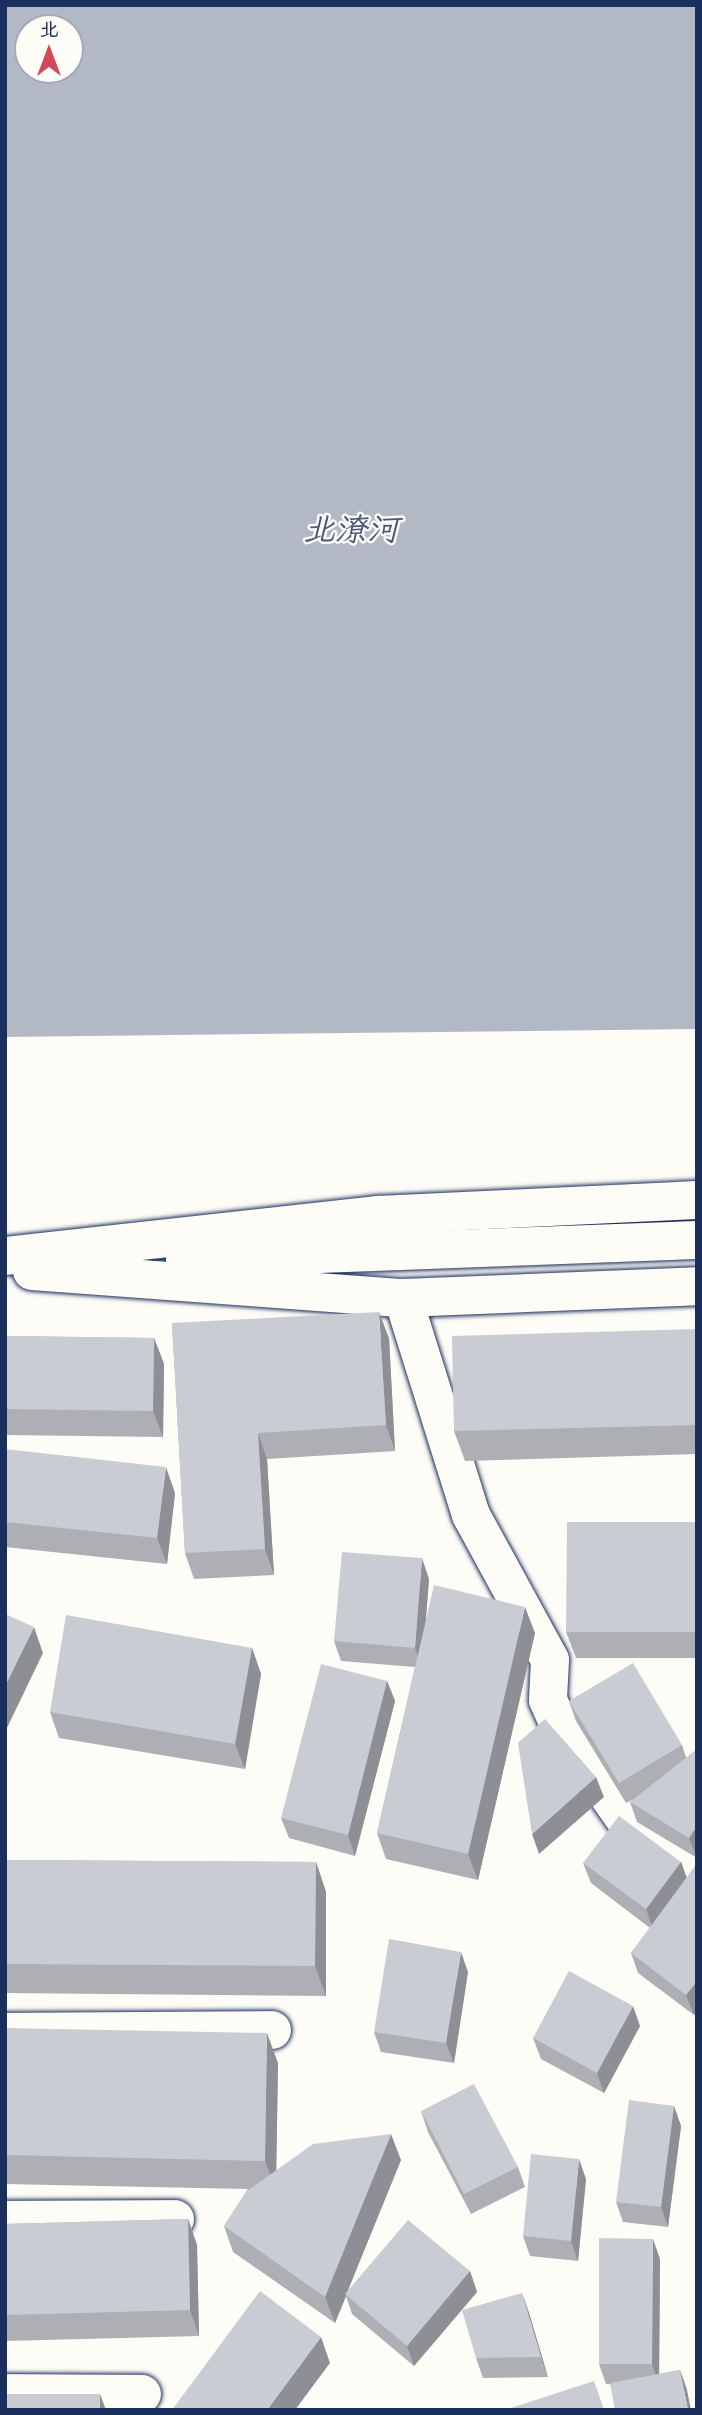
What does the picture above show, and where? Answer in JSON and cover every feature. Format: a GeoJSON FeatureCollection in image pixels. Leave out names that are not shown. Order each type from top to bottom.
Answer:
{"type":"FeatureCollection","features":[{"type":"Feature","properties":{"kind":"main road"},"geometry":{"type":"LineString","coordinates":[[5,1256],[378,1215],[697,1200]]}},
{"type":"Feature","properties":{"kind":"main road"},"geometry":{"type":"LineString","coordinates":[[5,1262],[697,1240]]}},
{"type":"Feature","properties":{"kind":"main road"},"geometry":{"type":"LineString","coordinates":[[5,1269],[403,1298],[697,1286]]}},
{"type":"Feature","properties":{"kind":"main road"},"geometry":{"type":"LineString","coordinates":[[403,1298],[471,1515],[550,1660],[548,1700],[561,1727],[626,1821],[697,1874]]}},
{"type":"Feature","properties":{"kind":"main road"},"geometry":{"type":"LineString","coordinates":[[5,2032],[272,2030]]}},
{"type":"Feature","properties":{"kind":"main road"},"geometry":{"type":"LineString","coordinates":[[5,2220],[175,2219]]}},
{"type":"Feature","properties":{"kind":"main road"},"geometry":{"type":"LineString","coordinates":[[5,2393],[142,2394]]}},
{"type":"Feature","properties":{"kind":"water","name":"北潦河"},"geometry":{"type":"Polygon","coordinates":[[[5,5],[697,5],[697,1029],[5,1037],[5,5]]]}},
{"type":"Feature","properties":{"kind":"building"},"geometry":{"type":"Polygon","coordinates":[[[379,1312],[386,1425],[258,1433],[265,1549],[185,1553],[172,1323],[379,1312]]]}},
{"type":"Feature","properties":{"kind":"building"},"geometry":{"type":"Polygon","coordinates":[[[697,1329],[697,1425],[454,1431],[452,1336],[697,1329]]]}},
{"type":"Feature","properties":{"kind":"building"},"geometry":{"type":"Polygon","coordinates":[[[5,1336],[154,1338],[153,1411],[5,1409],[5,1336]]]}},
{"type":"Feature","properties":{"kind":"building"},"geometry":{"type":"Polygon","coordinates":[[[5,1449],[166,1467],[157,1538],[5,1522],[5,1449]]]}},
{"type":"Feature","properties":{"kind":"building"},"geometry":{"type":"Polygon","coordinates":[[[567,1522],[697,1522],[697,1632],[566,1632],[567,1522]]]}},
{"type":"Feature","properties":{"kind":"building"},"geometry":{"type":"Polygon","coordinates":[[[342,1552],[422,1558],[415,1648],[334,1641],[342,1552]]]}},
{"type":"Feature","properties":{"kind":"building"},"geometry":{"type":"Polygon","coordinates":[[[434,1585],[525,1607],[468,1854],[377,1833],[434,1585]]]}},
{"type":"Feature","properties":{"kind":"building"},"geometry":{"type":"Polygon","coordinates":[[[5,1614],[34,1627],[5,1686],[5,1614]]]}},
{"type":"Feature","properties":{"kind":"building"},"geometry":{"type":"Polygon","coordinates":[[[66,1615],[252,1648],[235,1744],[50,1712],[66,1615]]]}},
{"type":"Feature","properties":{"kind":"building"},"geometry":{"type":"Polygon","coordinates":[[[633,1663],[682,1745],[619,1783],[569,1701],[633,1663]]]}},
{"type":"Feature","properties":{"kind":"building"},"geometry":{"type":"Polygon","coordinates":[[[321,1664],[387,1681],[348,1835],[281,1818],[321,1664]]]}},
{"type":"Feature","properties":{"kind":"building"},"geometry":{"type":"Polygon","coordinates":[[[545,1719],[596,1777],[532,1834],[518,1743],[545,1719]]]}},
{"type":"Feature","properties":{"kind":"building"},"geometry":{"type":"Polygon","coordinates":[[[697,1749],[697,1826],[689,1838],[630,1802],[697,1749]]]}},
{"type":"Feature","properties":{"kind":"building"},"geometry":{"type":"Polygon","coordinates":[[[619,1816],[681,1862],[646,1909],[583,1863],[619,1816]]]}},
{"type":"Feature","properties":{"kind":"building"},"geometry":{"type":"Polygon","coordinates":[[[5,1860],[316,1862],[315,1966],[5,1964],[5,1860]]]}},
{"type":"Feature","properties":{"kind":"building"},"geometry":{"type":"Polygon","coordinates":[[[695,1866],[697,1981],[686,1995],[631,1953],[695,1866]]]}},
{"type":"Feature","properties":{"kind":"building"},"geometry":{"type":"Polygon","coordinates":[[[389,1939],[461,1952],[446,2043],[374,2032],[389,1939]]]}},
{"type":"Feature","properties":{"kind":"building"},"geometry":{"type":"Polygon","coordinates":[[[569,1971],[633,2006],[597,2073],[533,2038],[569,1971]]]}},
{"type":"Feature","properties":{"kind":"building"},"geometry":{"type":"Polygon","coordinates":[[[5,2028],[267,2033],[265,2161],[5,2155],[5,2028]]]}},
{"type":"Feature","properties":{"kind":"building"},"geometry":{"type":"Polygon","coordinates":[[[474,2084],[518,2167],[464,2194],[421,2111],[474,2084]]]}},
{"type":"Feature","properties":{"kind":"building"},"geometry":{"type":"Polygon","coordinates":[[[629,2100],[674,2106],[661,2207],[616,2202],[629,2100]]]}},
{"type":"Feature","properties":{"kind":"building"},"geometry":{"type":"Polygon","coordinates":[[[391,2134],[325,2297],[224,2226],[247,2191],[313,2144],[391,2134]]]}},
{"type":"Feature","properties":{"kind":"building"},"geometry":{"type":"Polygon","coordinates":[[[531,2154],[579,2159],[571,2241],[523,2236],[531,2154]]]}},
{"type":"Feature","properties":{"kind":"building"},"geometry":{"type":"Polygon","coordinates":[[[188,2219],[190,2310],[5,2315],[5,2224],[188,2219]]]}},
{"type":"Feature","properties":{"kind":"building"},"geometry":{"type":"Polygon","coordinates":[[[408,2220],[470,2271],[407,2346],[345,2294],[408,2220]]]}},
{"type":"Feature","properties":{"kind":"building"},"geometry":{"type":"Polygon","coordinates":[[[599,2238],[653,2239],[652,2364],[599,2364],[599,2238]]]}},
{"type":"Feature","properties":{"kind":"building"},"geometry":{"type":"Polygon","coordinates":[[[260,2291],[321,2337],[267,2410],[172,2410],[260,2291]]]}},
{"type":"Feature","properties":{"kind":"building"},"geometry":{"type":"Polygon","coordinates":[[[522,2293],[541,2357],[476,2358],[462,2310],[522,2293]]]}},
{"type":"Feature","properties":{"kind":"building"},"geometry":{"type":"Polygon","coordinates":[[[680,2370],[688,2410],[615,2410],[610,2383],[680,2370]]]}},
{"type":"Feature","properties":{"kind":"building"},"geometry":{"type":"Polygon","coordinates":[[[594,2381],[604,2410],[511,2410],[511,2408],[594,2381]]]}},
{"type":"Feature","properties":{"kind":"building"},"geometry":{"type":"Polygon","coordinates":[[[5,2394],[100,2394],[100,2410],[5,2410],[5,2394]]]}}]}
